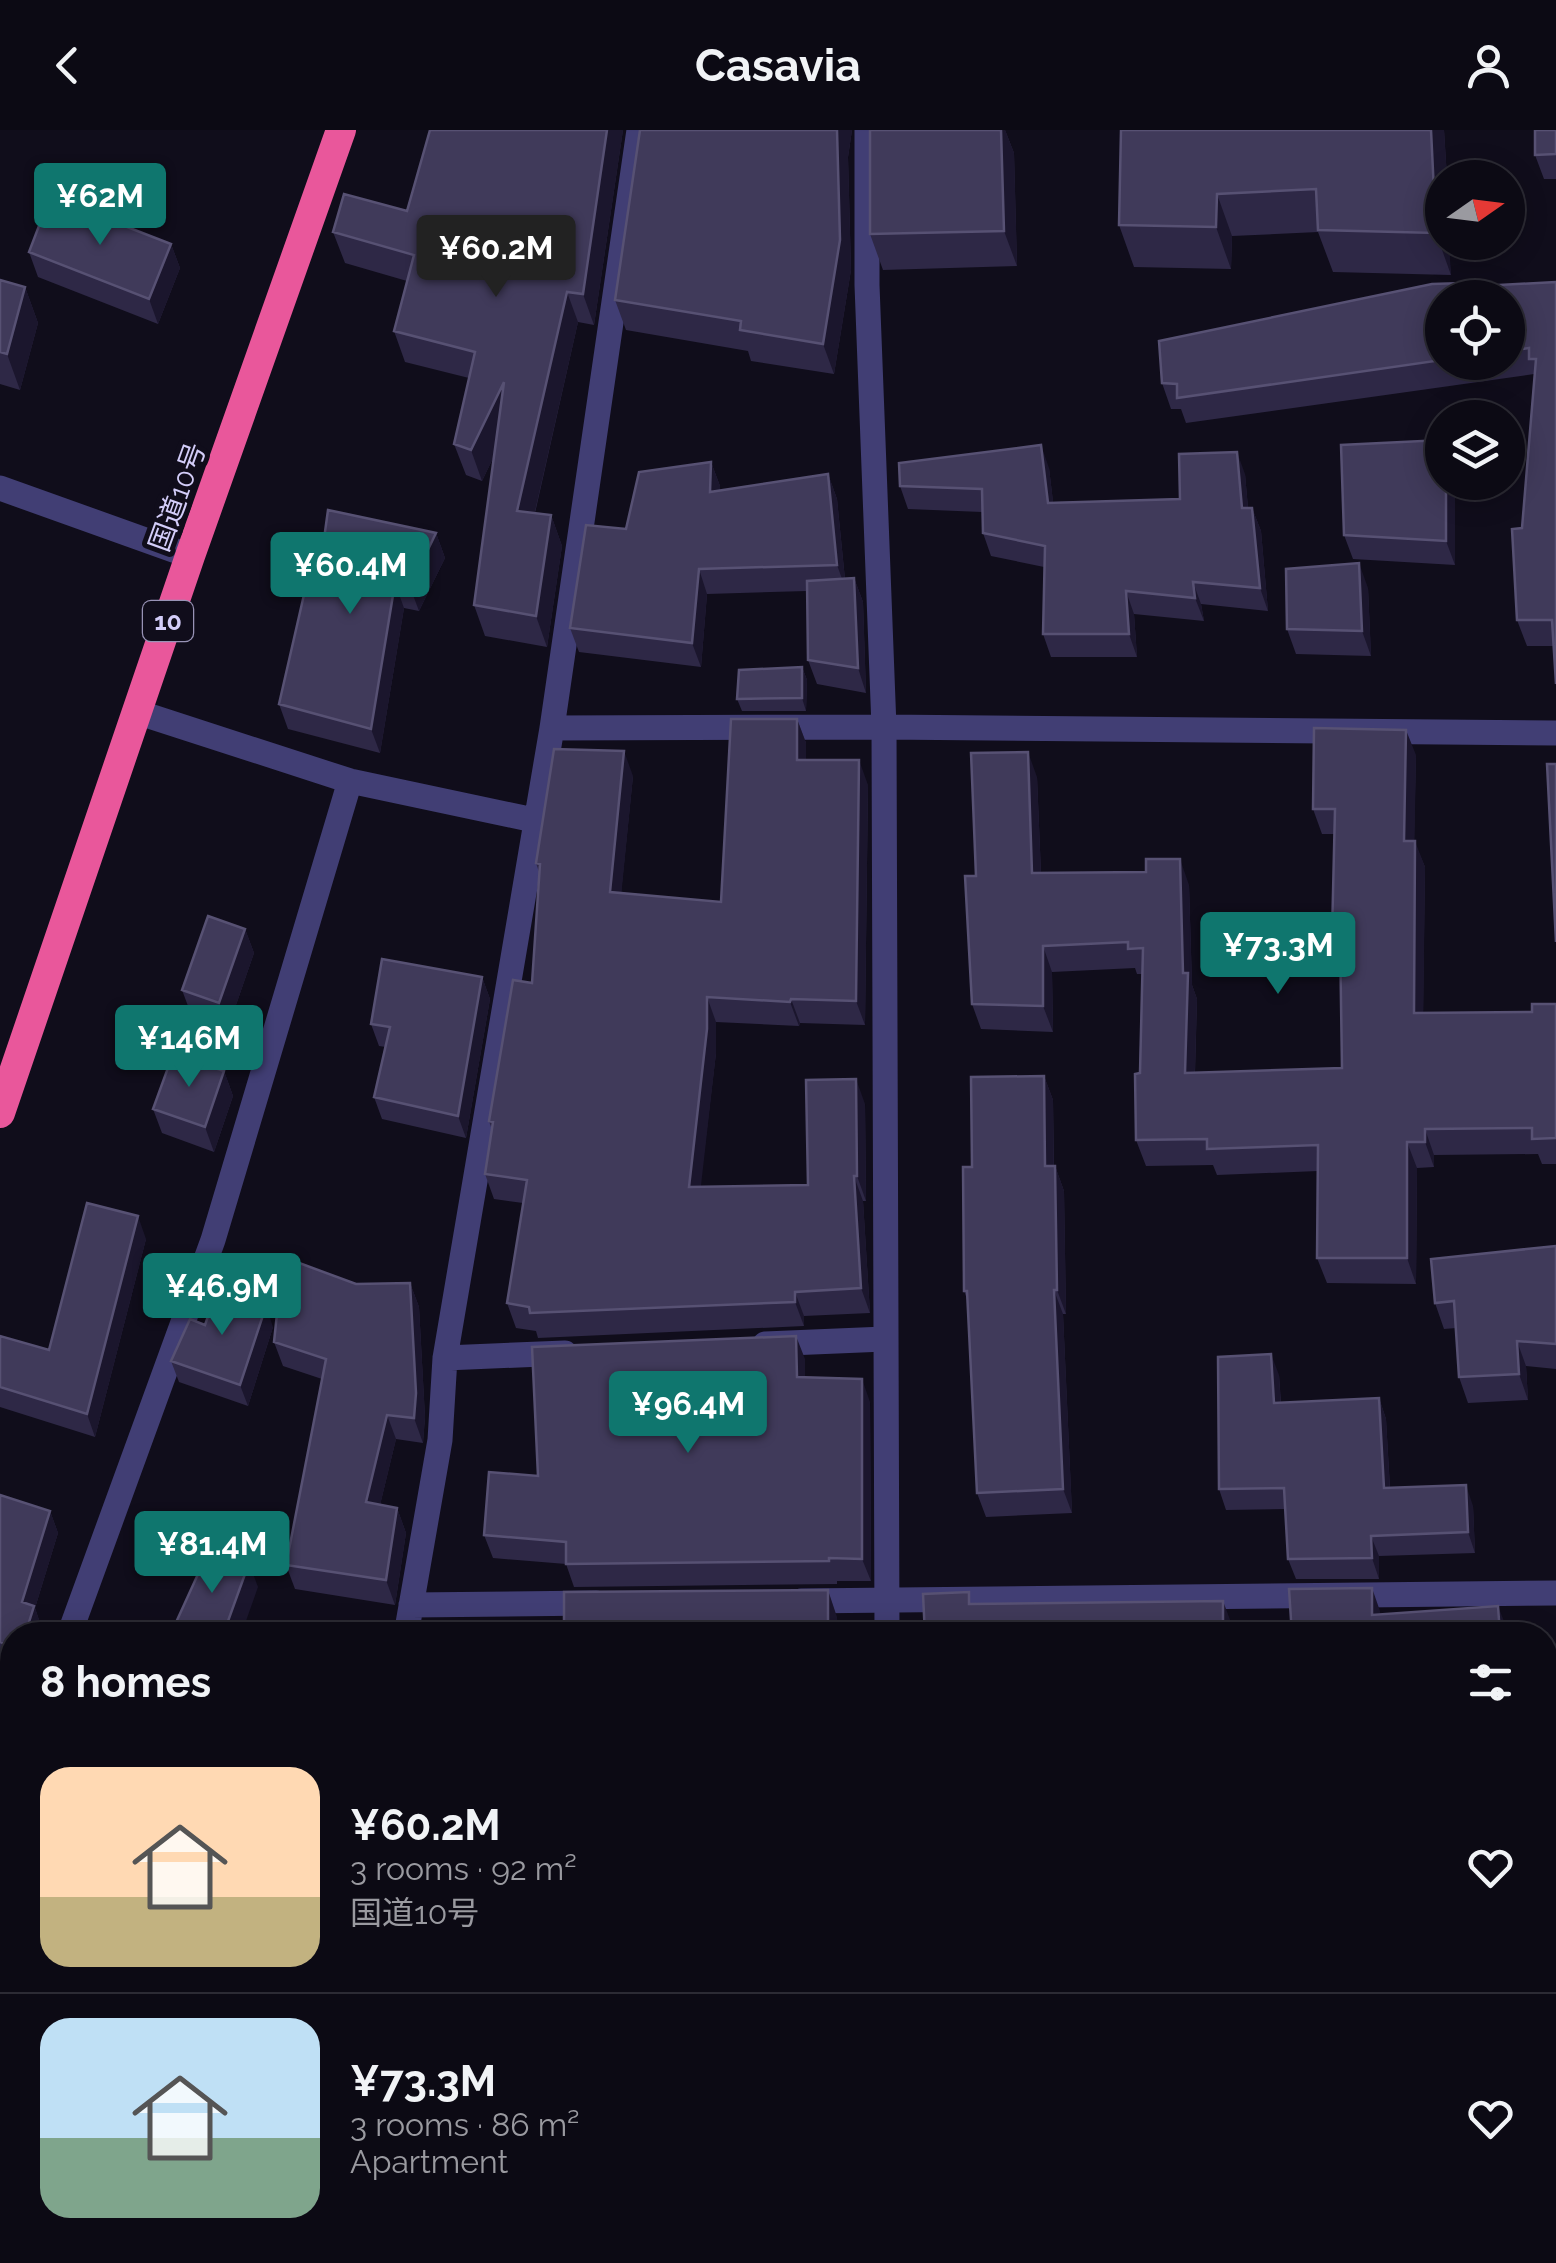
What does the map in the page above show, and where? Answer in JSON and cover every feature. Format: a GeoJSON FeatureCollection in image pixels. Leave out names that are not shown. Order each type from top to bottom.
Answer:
{"type":"FeatureCollection","features":[{"type":"Feature","properties":{"kind":"highway","name":"国道10号"},"geometry":{"type":"LineString","coordinates":[[0,1114],[190,556],[341,130]]}},
{"type":"Feature","properties":{"kind":"street"},"geometry":{"type":"LineString","coordinates":[[408,1622],[440,1440],[444,1358],[552,728],[639,130]]}},
{"type":"Feature","properties":{"kind":"street"},"geometry":{"type":"LineString","coordinates":[[867,130],[867,285],[884,727],[887,1622]]}},
{"type":"Feature","properties":{"kind":"street"},"geometry":{"type":"LineString","coordinates":[[0,488],[190,556]]}},
{"type":"Feature","properties":{"kind":"street"},"geometry":{"type":"LineString","coordinates":[[137,712],[350,780],[534,820]]}},
{"type":"Feature","properties":{"kind":"street"},"geometry":{"type":"LineString","coordinates":[[552,728],[1556,733]]}},
{"type":"Feature","properties":{"kind":"street"},"geometry":{"type":"LineString","coordinates":[[74,1622],[214,1240],[350,780]]}},
{"type":"Feature","properties":{"kind":"street"},"geometry":{"type":"LineString","coordinates":[[732,1346],[885,1338]]}},
{"type":"Feature","properties":{"kind":"street"},"geometry":{"type":"LineString","coordinates":[[444,1358],[598,1352]]}},
{"type":"Feature","properties":{"kind":"street"},"geometry":{"type":"LineString","coordinates":[[767,1601],[1556,1593]]}},
{"type":"Feature","properties":{"kind":"street"},"geometry":{"type":"LineString","coordinates":[[410,1605],[628,1603]]}},
{"type":"Feature","properties":{"kind":"building"},"geometry":{"type":"Polygon","coordinates":[[[430,130],[607,130],[583,294],[567,292],[517,511],[551,515],[536,616],[474,605],[504,382],[471,450],[454,444],[475,352],[394,331],[414,255],[333,232],[344,194],[407,211],[430,130]]]}},
{"type":"Feature","properties":{"kind":"building"},"geometry":{"type":"Polygon","coordinates":[[[640,130],[837,130],[840,240],[823,344],[740,330],[741,321],[615,300],[640,130]]]}},
{"type":"Feature","properties":{"kind":"building"},"geometry":{"type":"Polygon","coordinates":[[[870,130],[1001,130],[1004,231],[870,234],[870,130]]]}},
{"type":"Feature","properties":{"kind":"building"},"geometry":{"type":"Polygon","coordinates":[[[1121,130],[1431,130],[1432,160],[1425,160],[1425,233],[1318,230],[1316,189],[1217,194],[1216,227],[1119,225],[1121,130]]]}},
{"type":"Feature","properties":{"kind":"building"},"geometry":{"type":"Polygon","coordinates":[[[1535,130],[1556,130],[1556,154],[1535,155],[1535,130]]]}},
{"type":"Feature","properties":{"kind":"building"},"geometry":{"type":"Polygon","coordinates":[[[50,197],[171,244],[149,299],[29,252],[50,197]]]}},
{"type":"Feature","properties":{"kind":"building"},"geometry":{"type":"Polygon","coordinates":[[[0,280],[25,287],[7,354],[0,352],[0,280]]]}},
{"type":"Feature","properties":{"kind":"building"},"geometry":{"type":"Polygon","coordinates":[[[1556,282],[1556,684],[1552,620],[1517,620],[1512,529],[1522,528],[1536,359],[1529,359],[1529,348],[1525,349],[1525,284],[1556,282]]]}},
{"type":"Feature","properties":{"kind":"building"},"geometry":{"type":"Polygon","coordinates":[[[1425,285],[1425,362],[1177,398],[1177,384],[1162,383],[1159,341],[1425,285]]]}},
{"type":"Feature","properties":{"kind":"building"},"geometry":{"type":"Polygon","coordinates":[[[1425,441],[1425,500],[1446,500],[1446,541],[1344,535],[1341,445],[1425,441]]]}},
{"type":"Feature","properties":{"kind":"building"},"geometry":{"type":"Polygon","coordinates":[[[1041,445],[1048,503],[1180,499],[1179,454],[1237,452],[1242,508],[1252,508],[1260,588],[1193,582],[1195,598],[1126,591],[1129,634],[1043,634],[1045,546],[983,533],[982,489],[900,486],[899,463],[1041,445]]]}},
{"type":"Feature","properties":{"kind":"building"},"geometry":{"type":"Polygon","coordinates":[[[711,462],[710,492],[828,474],[837,565],[699,569],[692,643],[570,628],[586,525],[626,529],[639,472],[711,462]]]}},
{"type":"Feature","properties":{"kind":"building"},"geometry":{"type":"Polygon","coordinates":[[[328,510],[436,533],[410,587],[395,583],[371,729],[279,704],[306,586],[317,590],[328,510]]]}},
{"type":"Feature","properties":{"kind":"building"},"geometry":{"type":"Polygon","coordinates":[[[1359,563],[1362,631],[1287,629],[1286,569],[1359,563]]]}},
{"type":"Feature","properties":{"kind":"building"},"geometry":{"type":"Polygon","coordinates":[[[854,578],[858,668],[808,660],[807,581],[854,578]]]}},
{"type":"Feature","properties":{"kind":"building"},"geometry":{"type":"Polygon","coordinates":[[[802,667],[802,698],[737,699],[739,670],[802,667]]]}},
{"type":"Feature","properties":{"kind":"building"},"geometry":{"type":"Polygon","coordinates":[[[731,719],[797,719],[797,760],[859,760],[856,1001],[707,997],[707,1029],[689,1187],[808,1185],[806,1080],[856,1079],[854,1176],[861,1288],[795,1292],[795,1302],[530,1313],[529,1307],[507,1303],[527,1180],[485,1174],[493,1122],[489,1121],[513,980],[532,983],[540,864],[536,863],[554,749],[624,751],[610,892],[721,902],[731,719]]]}},
{"type":"Feature","properties":{"kind":"building"},"geometry":{"type":"Polygon","coordinates":[[[1314,728],[1406,730],[1404,841],[1415,841],[1414,1013],[1532,1012],[1532,1004],[1556,1004],[1556,1138],[1532,1139],[1532,1128],[1425,1129],[1425,1142],[1407,1142],[1407,1258],[1317,1258],[1318,1145],[1207,1149],[1207,1139],[1136,1140],[1135,1074],[1140,1073],[1143,948],[1128,949],[1128,942],[1043,946],[1043,1006],[972,1004],[965,876],[976,876],[971,753],[1028,752],[1032,873],[1146,872],[1146,859],[1180,859],[1183,973],[1188,973],[1185,1073],[1342,1068],[1340,935],[1332,935],[1335,809],[1313,809],[1314,728]]]}},
{"type":"Feature","properties":{"kind":"building"},"geometry":{"type":"Polygon","coordinates":[[[1547,764],[1556,764],[1556,942],[1547,764]]]}},
{"type":"Feature","properties":{"kind":"building"},"geometry":{"type":"Polygon","coordinates":[[[208,916],[245,929],[219,1003],[182,990],[208,916]]]}},
{"type":"Feature","properties":{"kind":"building"},"geometry":{"type":"Polygon","coordinates":[[[382,959],[482,977],[458,1116],[374,1097],[390,1027],[371,1024],[382,959]]]}},
{"type":"Feature","properties":{"kind":"building"},"geometry":{"type":"Polygon","coordinates":[[[173,1054],[224,1071],[205,1127],[153,1109],[173,1054]]]}},
{"type":"Feature","properties":{"kind":"building"},"geometry":{"type":"Polygon","coordinates":[[[1044,1076],[1045,1166],[1055,1166],[1054,1290],[1063,1489],[977,1493],[964,1291],[963,1167],[972,1167],[971,1077],[1044,1076]]]}},
{"type":"Feature","properties":{"kind":"building"},"geometry":{"type":"Polygon","coordinates":[[[87,1203],[138,1216],[87,1414],[0,1387],[0,1336],[49,1350],[87,1203]]]}},
{"type":"Feature","properties":{"kind":"building"},"geometry":{"type":"Polygon","coordinates":[[[1556,1246],[1556,1344],[1517,1341],[1519,1374],[1459,1377],[1454,1301],[1435,1303],[1431,1259],[1556,1246]]]}},
{"type":"Feature","properties":{"kind":"building"},"geometry":{"type":"Polygon","coordinates":[[[283,1257],[356,1284],[410,1283],[414,1418],[387,1415],[366,1502],[397,1508],[386,1580],[286,1565],[326,1359],[274,1342],[283,1257]]]}},
{"type":"Feature","properties":{"kind":"building"},"geometry":{"type":"Polygon","coordinates":[[[217,1290],[266,1306],[240,1385],[171,1361],[190,1319],[205,1325],[217,1290]]]}},
{"type":"Feature","properties":{"kind":"building"},"geometry":{"type":"Polygon","coordinates":[[[796,1336],[797,1377],[862,1379],[862,1559],[566,1564],[566,1542],[484,1535],[489,1472],[538,1476],[532,1347],[796,1336]]]}},
{"type":"Feature","properties":{"kind":"building"},"geometry":{"type":"Polygon","coordinates":[[[1271,1354],[1274,1403],[1379,1398],[1384,1488],[1466,1485],[1468,1532],[1371,1536],[1372,1558],[1288,1559],[1284,1488],[1219,1489],[1218,1357],[1271,1354]]]}},
{"type":"Feature","properties":{"kind":"building"},"geometry":{"type":"Polygon","coordinates":[[[0,1495],[50,1511],[22,1602],[34,1606],[29,1622],[0,1622],[0,1495]]]}},
{"type":"Feature","properties":{"kind":"building"},"geometry":{"type":"Polygon","coordinates":[[[209,1550],[249,1563],[228,1622],[176,1622],[209,1550]]]}},
{"type":"Feature","properties":{"kind":"building"},"geometry":{"type":"Polygon","coordinates":[[[1372,1588],[1372,1615],[1498,1606],[1499,1622],[1291,1622],[1289,1589],[1372,1588]]]}},
{"type":"Feature","properties":{"kind":"building"},"geometry":{"type":"Polygon","coordinates":[[[828,1590],[828,1622],[564,1622],[564,1592],[828,1590]]]}},
{"type":"Feature","properties":{"kind":"building"},"geometry":{"type":"Polygon","coordinates":[[[969,1592],[969,1604],[1223,1601],[1223,1622],[924,1622],[923,1594],[969,1592]]]}}]}
